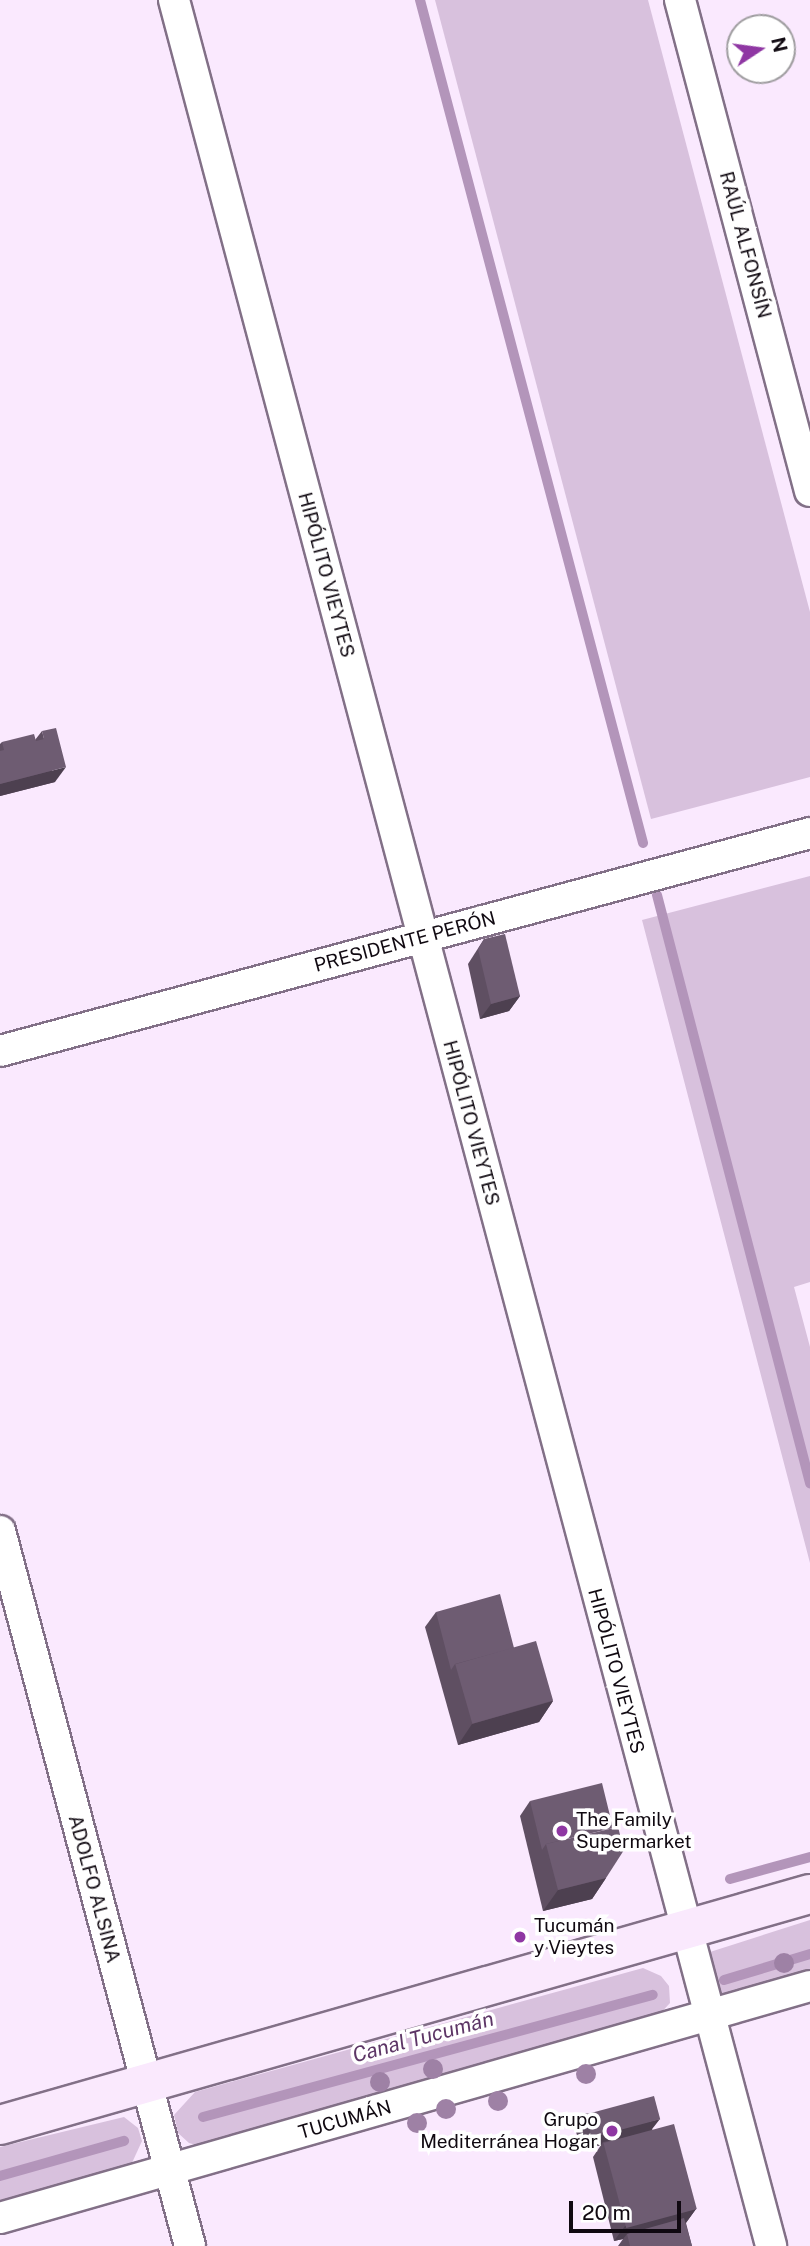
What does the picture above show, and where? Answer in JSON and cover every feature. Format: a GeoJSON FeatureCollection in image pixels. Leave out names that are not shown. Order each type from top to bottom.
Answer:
{"type":"FeatureCollection","features":[{"type":"Feature","properties":{"kind":"main road"},"geometry":{"type":"LineString","coordinates":[[0,2125],[810,1895]]}},
{"type":"Feature","properties":{"kind":"street","name":"HIPÓLITO VIEYTES"},"geometry":{"type":"LineString","coordinates":[[174,0],[685,1932],[771,2246]]}},
{"type":"Feature","properties":{"kind":"street","name":"RAÚL ALFONSÍN"},"geometry":{"type":"LineString","coordinates":[[680,0],[810,491]]}},
{"type":"Feature","properties":{"kind":"street","name":"PRESIDENTE PERÓN"},"geometry":{"type":"LineString","coordinates":[[0,1051],[810,833]]}},
{"type":"Feature","properties":{"kind":"street","name":"ADOLFO ALSINA"},"geometry":{"type":"LineString","coordinates":[[0,1531],[190,2246]]}},
{"type":"Feature","properties":{"kind":"street","name":"TUCUMÁN"},"geometry":{"type":"LineString","coordinates":[[0,2218],[810,1986]]}},
{"type":"Feature","properties":{"kind":"shaded area"},"geometry":{"type":"Polygon","coordinates":[[[435,0],[648,0],[810,612],[810,777],[651,819],[435,0]]]}},
{"type":"Feature","properties":{"kind":"shaded area"},"geometry":{"type":"Polygon","coordinates":[[[810,876],[810,1282],[794,1287],[810,1347],[810,1563],[642,920],[810,876]]]}},
{"type":"Feature","properties":{"kind":"shaded area"},"geometry":{"type":"Polygon","coordinates":[[[810,1920],[810,1978],[742,1996],[722,1995],[712,1984],[704,1960],[710,1952],[810,1920]]]}},
{"type":"Feature","properties":{"kind":"shaded area"},"geometry":{"type":"Polygon","coordinates":[[[643,1968],[661,1976],[669,1986],[670,2003],[657,2017],[614,2025],[203,2147],[189,2143],[178,2133],[174,2115],[195,2092],[643,1968]]]}},
{"type":"Feature","properties":{"kind":"shaded area"},"geometry":{"type":"Polygon","coordinates":[[[124,2117],[138,2128],[142,2141],[131,2165],[0,2200],[0,2147],[124,2117]]]}},
{"type":"Feature","properties":{"kind":"building"},"geometry":{"type":"Polygon","coordinates":[[[56,728],[66,767],[0,784],[0,751],[4,750],[2,742],[34,734],[36,741],[44,739],[42,731],[56,728]]]}},
{"type":"Feature","properties":{"kind":"building"},"geometry":{"type":"Polygon","coordinates":[[[505,934],[520,996],[491,1004],[478,949],[484,939],[505,934]]]}},
{"type":"Feature","properties":{"kind":"building"},"geometry":{"type":"Polygon","coordinates":[[[500,1594],[514,1648],[455,1664],[451,1670],[436,1612],[500,1594]]]}},
{"type":"Feature","properties":{"kind":"building"},"geometry":{"type":"Polygon","coordinates":[[[536,1641],[553,1701],[472,1724],[455,1664],[536,1641]]]}},
{"type":"Feature","properties":{"kind":"building"},"geometry":{"type":"Polygon","coordinates":[[[602,1783],[613,1828],[546,1844],[542,1850],[530,1801],[602,1783]]]}},
{"type":"Feature","properties":{"kind":"building"},"geometry":{"type":"Polygon","coordinates":[[[618,1827],[624,1850],[606,1878],[558,1890],[546,1844],[618,1827]]]}},
{"type":"Feature","properties":{"kind":"building"},"geometry":{"type":"Polygon","coordinates":[[[654,2096],[660,2119],[592,2138],[585,2114],[654,2096]]]}},
{"type":"Feature","properties":{"kind":"building"},"geometry":{"type":"Polygon","coordinates":[[[674,2124],[697,2209],[626,2228],[603,2143],[674,2124]]]}},
{"type":"Feature","properties":{"kind":"building"},"geometry":{"type":"Polygon","coordinates":[[[684,2218],[692,2246],[630,2246],[627,2234],[684,2218]]]}},
{"type":"Feature","properties":{"kind":"waterway"},"geometry":{"type":"LineString","coordinates":[[420,0],[643,843]]}},
{"type":"Feature","properties":{"kind":"waterway"},"geometry":{"type":"LineString","coordinates":[[657,895],[810,1483]]}},
{"type":"Feature","properties":{"kind":"waterway","name":"Canal Tucumán"},"geometry":{"type":"LineString","coordinates":[[730,1879],[810,1857]]}},
{"type":"Feature","properties":{"kind":"waterway","name":"Canal Tucumán"},"geometry":{"type":"LineString","coordinates":[[724,1980],[810,1954]]}},
{"type":"Feature","properties":{"kind":"waterway","name":"Canal Tucumán"},"geometry":{"type":"LineString","coordinates":[[203,2117],[653,1995]]}},
{"type":"Feature","properties":{"kind":"waterway","name":"Canal Tucumán"},"geometry":{"type":"LineString","coordinates":[[0,2176],[124,2141]]}},
{"type":"Feature","properties":{"kind":"place","name":"The Family Supermarket"},"geometry":{"type":"Point","coordinates":[562,1831]}},
{"type":"Feature","properties":{"kind":"place","name":"Tucumán y Vieytes"},"geometry":{"type":"Point","coordinates":[520,1937]}},
{"type":"Feature","properties":{"kind":"place","name":"Grupo Mediterránea Hogar"},"geometry":{"type":"Point","coordinates":[612,2131]}}]}
